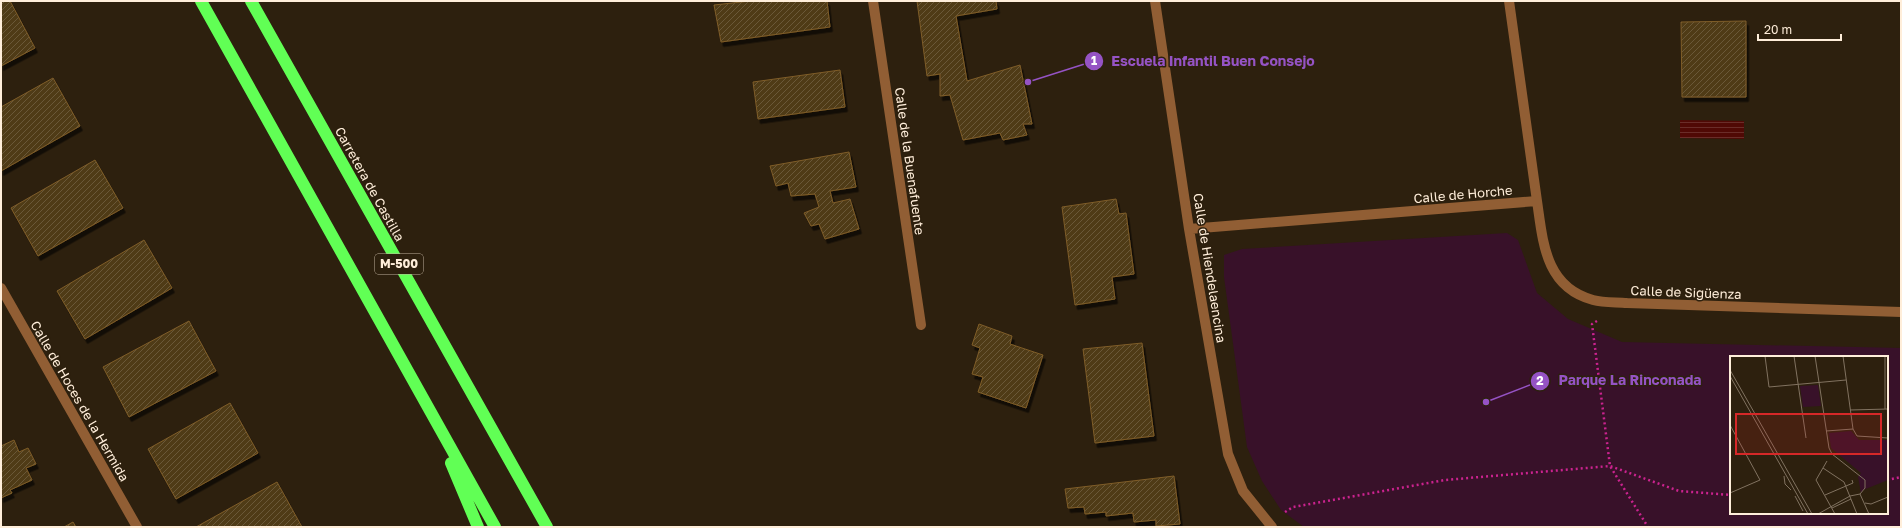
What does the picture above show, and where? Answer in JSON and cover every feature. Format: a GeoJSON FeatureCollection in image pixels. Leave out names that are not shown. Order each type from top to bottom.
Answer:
{"type":"FeatureCollection","features":[{"type":"Feature","properties":{"kind":"highway"},"geometry":{"type":"LineString","coordinates":[[201,1],[495,527]]}},
{"type":"Feature","properties":{"kind":"highway","name":"Carretera de Castilla"},"geometry":{"type":"LineString","coordinates":[[251,1],[547,527]]}},
{"type":"Feature","properties":{"kind":"highway"},"geometry":{"type":"LineString","coordinates":[[431,414],[478,527]]}},
{"type":"Feature","properties":{"kind":"street","name":"Calle de la Buenafuente"},"geometry":{"type":"LineString","coordinates":[[873,1],[921,324]]}},
{"type":"Feature","properties":{"kind":"street","name":"Calle de Hiendelaencina"},"geometry":{"type":"LineString","coordinates":[[1155,1],[1190,229],[1228,454],[1243,491],[1270,525]]}},
{"type":"Feature","properties":{"kind":"street"},"geometry":{"type":"LineString","coordinates":[[1509,1],[1537,201]]}},
{"type":"Feature","properties":{"kind":"street","name":"Calle de Horche"},"geometry":{"type":"LineString","coordinates":[[1190,229],[1537,201]]}},
{"type":"Feature","properties":{"kind":"street","name":"Calle de Sigüenza"},"geometry":{"type":"LineString","coordinates":[[1537,201],[1544,250],[1556,276],[1572,291],[1594,300],[1627,303],[1901,312]]}},
{"type":"Feature","properties":{"kind":"street","name":"Calle de Hoces de la Hermida"},"geometry":{"type":"LineString","coordinates":[[1,288],[137,527]]}},
{"type":"Feature","properties":{"kind":"path"},"geometry":{"type":"LineString","coordinates":[[1598,321],[1592,324],[1610,466],[1648,527]]}},
{"type":"Feature","properties":{"kind":"path"},"geometry":{"type":"LineString","coordinates":[[1270,525],[1293,507],[1361,494],[1445,480],[1610,466],[1679,492],[1730,495]]}},
{"type":"Feature","properties":{"kind":"path"},"geometry":{"type":"LineString","coordinates":[[1888,480],[1901,477]]}},
{"type":"Feature","properties":{"kind":"shaded area"},"geometry":{"type":"Polygon","coordinates":[[[1680,120],[1744,121],[1744,139],[1680,138],[1680,120]]]}},
{"type":"Feature","properties":{"kind":"shaded area"},"geometry":{"type":"Polygon","coordinates":[[[1507,233],[1518,240],[1537,293],[1568,319],[1622,342],[1901,348],[1901,527],[1304,527],[1281,510],[1262,481],[1247,447],[1224,277],[1224,255],[1242,249],[1507,233]]]}},
{"type":"Feature","properties":{"kind":"building"},"geometry":{"type":"Polygon","coordinates":[[[1,1],[10,1],[35,48],[1,66],[1,1]]]}},
{"type":"Feature","properties":{"kind":"building"},"geometry":{"type":"Polygon","coordinates":[[[750,1],[827,1],[830,27],[721,42],[714,5],[750,1]]]}},
{"type":"Feature","properties":{"kind":"building"},"geometry":{"type":"Polygon","coordinates":[[[917,1],[996,1],[997,9],[956,16],[967,81],[1020,65],[1032,124],[1023,124],[1027,135],[1003,140],[1000,133],[963,140],[950,95],[940,96],[940,74],[927,76],[917,1]]]}},
{"type":"Feature","properties":{"kind":"building"},"geometry":{"type":"Polygon","coordinates":[[[1746,21],[1746,97],[1682,97],[1681,22],[1746,21]]]}},
{"type":"Feature","properties":{"kind":"building"},"geometry":{"type":"Polygon","coordinates":[[[840,70],[845,107],[758,119],[753,82],[840,70]]]}},
{"type":"Feature","properties":{"kind":"building"},"geometry":{"type":"Polygon","coordinates":[[[53,78],[80,126],[1,171],[1,107],[53,78]]]}},
{"type":"Feature","properties":{"kind":"building"},"geometry":{"type":"Polygon","coordinates":[[[849,152],[856,187],[830,191],[833,203],[850,199],[859,229],[825,239],[819,224],[811,226],[804,213],[819,207],[815,194],[791,196],[788,183],[776,186],[770,166],[849,152]]]}},
{"type":"Feature","properties":{"kind":"building"},"geometry":{"type":"Polygon","coordinates":[[[95,160],[123,208],[38,256],[11,208],[95,160]]]}},
{"type":"Feature","properties":{"kind":"building"},"geometry":{"type":"Polygon","coordinates":[[[1116,199],[1119,214],[1126,213],[1134,274],[1112,277],[1115,299],[1075,305],[1062,207],[1116,199]]]}},
{"type":"Feature","properties":{"kind":"building"},"geometry":{"type":"Polygon","coordinates":[[[144,240],[172,288],[85,339],[57,291],[144,240]]]}},
{"type":"Feature","properties":{"kind":"building"},"geometry":{"type":"Polygon","coordinates":[[[189,321],[216,371],[129,417],[103,367],[189,321]]]}},
{"type":"Feature","properties":{"kind":"building"},"geometry":{"type":"Polygon","coordinates":[[[979,324],[1012,336],[1010,344],[1043,355],[1026,408],[978,392],[983,377],[972,374],[980,348],[972,345],[979,324]]]}},
{"type":"Feature","properties":{"kind":"building"},"geometry":{"type":"Polygon","coordinates":[[[1142,343],[1154,436],[1095,443],[1083,349],[1142,343]]]}},
{"type":"Feature","properties":{"kind":"building"},"geometry":{"type":"Polygon","coordinates":[[[230,403],[258,453],[176,499],[148,449],[230,403]]]}},
{"type":"Feature","properties":{"kind":"building"},"geometry":{"type":"Polygon","coordinates":[[[14,440],[19,452],[28,448],[36,464],[26,468],[32,480],[10,490],[12,493],[1,498],[1,446],[14,440]]]}},
{"type":"Feature","properties":{"kind":"building"},"geometry":{"type":"Polygon","coordinates":[[[1174,476],[1180,524],[1156,526],[1156,520],[1134,522],[1133,513],[1106,516],[1106,512],[1085,514],[1084,507],[1068,508],[1065,489],[1174,476]]]}},
{"type":"Feature","properties":{"kind":"building"},"geometry":{"type":"Polygon","coordinates":[[[277,482],[302,527],[196,527],[277,482]]]}},
{"type":"Feature","properties":{"kind":"building"},"geometry":{"type":"Polygon","coordinates":[[[73,522],[76,527],[64,527],[73,522]]]}},
{"type":"Feature","properties":{"kind":"place","name":"Escuela Infantil Buen Consejo"},"geometry":{"type":"Point","coordinates":[1028,82]}},
{"type":"Feature","properties":{"kind":"place","name":"Parque La Rinconada"},"geometry":{"type":"Point","coordinates":[1486,402]}}]}
